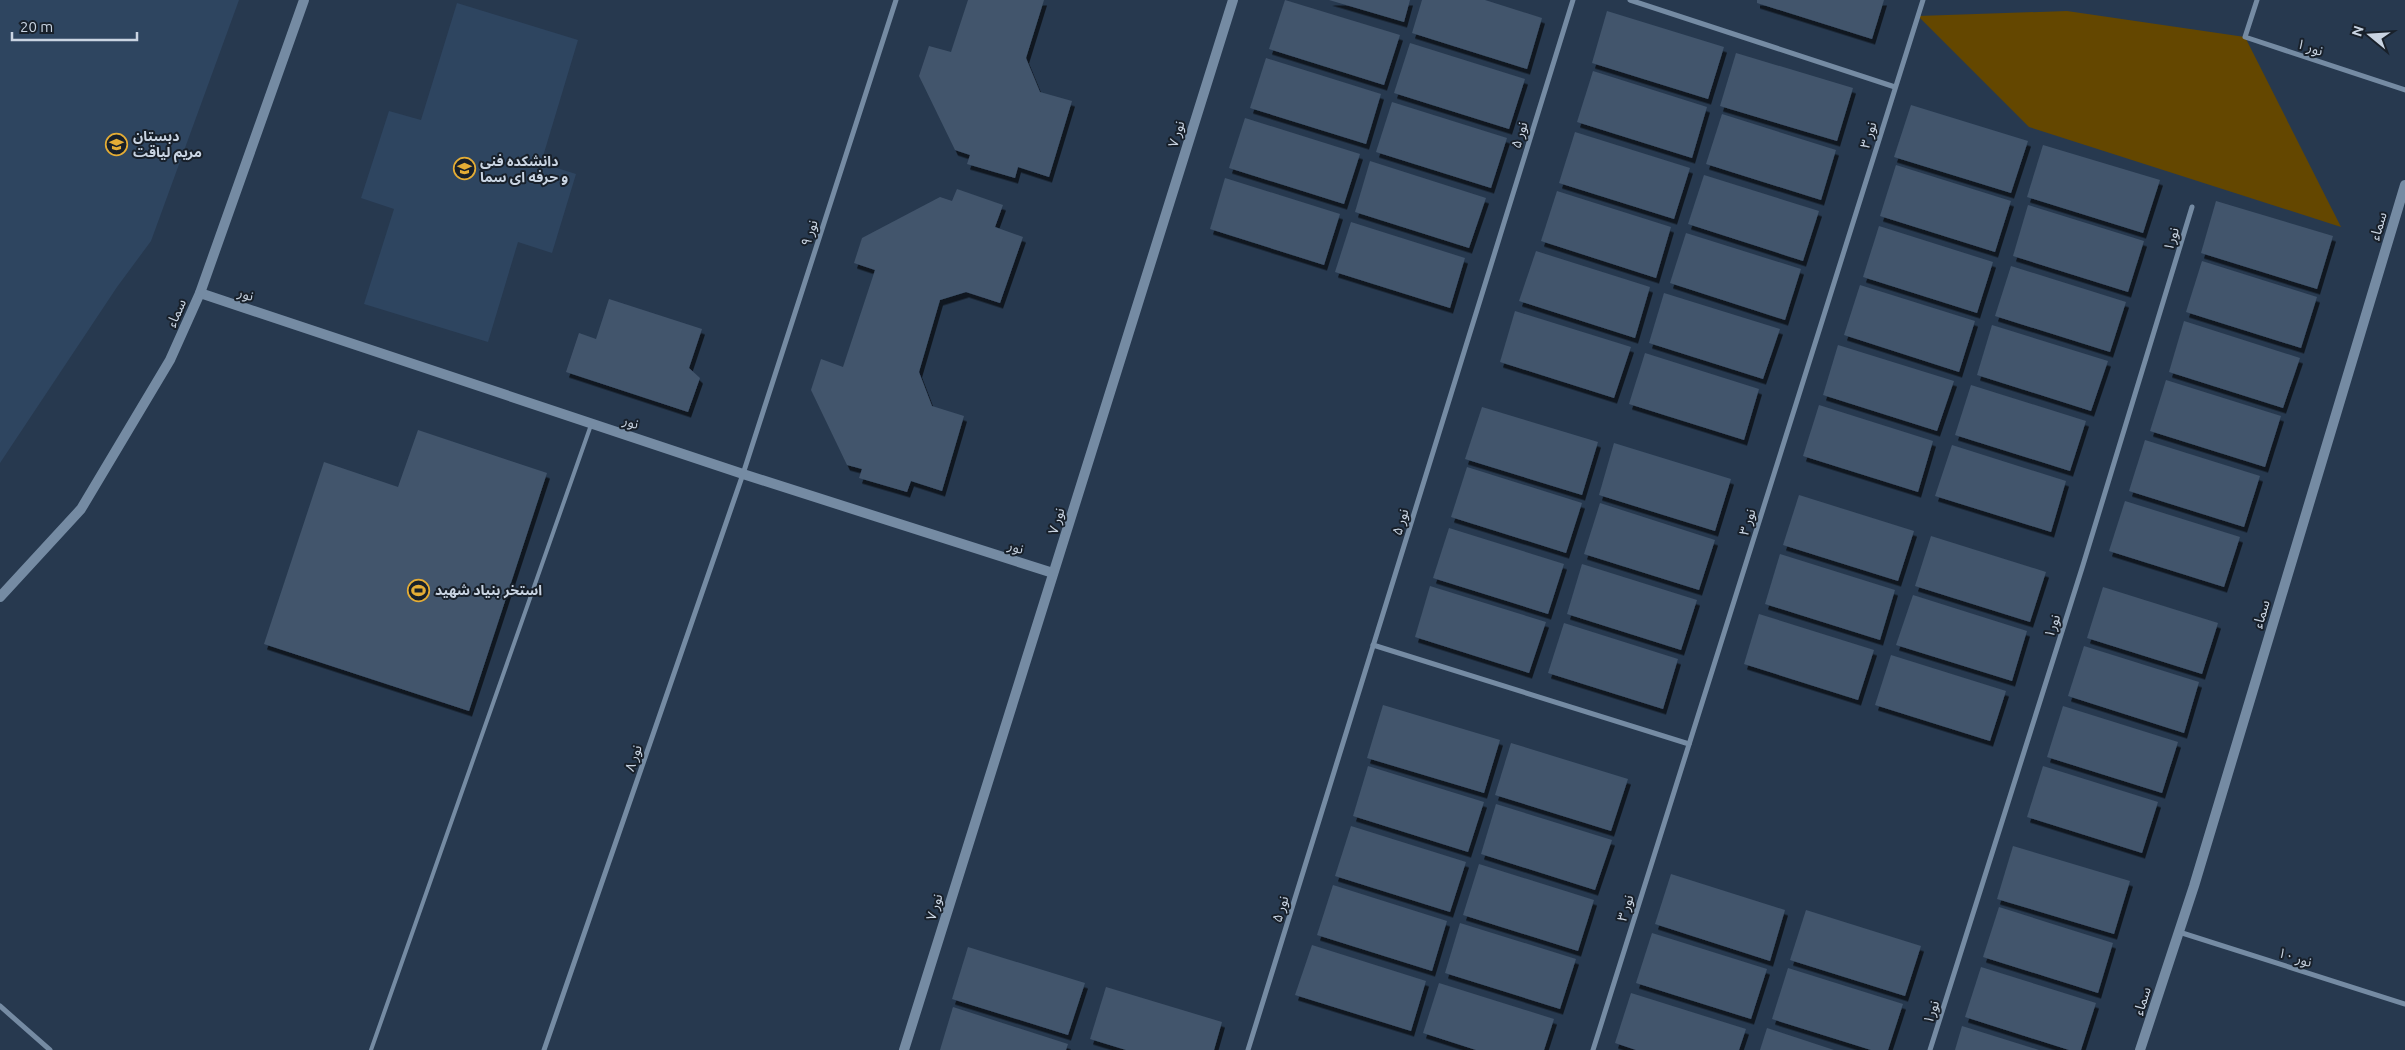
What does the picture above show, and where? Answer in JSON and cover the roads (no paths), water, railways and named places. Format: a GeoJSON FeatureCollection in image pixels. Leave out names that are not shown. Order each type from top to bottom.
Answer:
{"type":"FeatureCollection","features":[{"type":"Feature","properties":{"kind":"street","name":"سماء"},"geometry":{"type":"LineString","coordinates":[[0,597],[81,509],[170,360],[200,293],[304,0]]}},
{"type":"Feature","properties":{"kind":"street","name":"نور ۹"},"geometry":{"type":"LineString","coordinates":[[742,474],[896,0]]}},
{"type":"Feature","properties":{"kind":"street","name":"نور ۷"},"geometry":{"type":"LineString","coordinates":[[904,1050],[1233,0]]}},
{"type":"Feature","properties":{"kind":"street","name":"نور ۵"},"geometry":{"type":"LineString","coordinates":[[1248,1050],[1572,0]]}},
{"type":"Feature","properties":{"kind":"street"},"geometry":{"type":"LineString","coordinates":[[1630,0],[1895,87]]}},
{"type":"Feature","properties":{"kind":"street","name":"نور ۳"},"geometry":{"type":"LineString","coordinates":[[1593,1050],[1923,0]]}},
{"type":"Feature","properties":{"kind":"street","name":"نور ۱"},"geometry":{"type":"LineString","coordinates":[[2257,0],[2245,37],[2405,90]]}},
{"type":"Feature","properties":{"kind":"street","name":"سماء"},"geometry":{"type":"LineString","coordinates":[[2140,1050],[2179,932],[2403,198],[2405,184]]}},
{"type":"Feature","properties":{"kind":"street","name":"نور۱"},"geometry":{"type":"LineString","coordinates":[[1930,1050],[2080,574],[2192,207]]}},
{"type":"Feature","properties":{"kind":"street","name":"نور"},"geometry":{"type":"LineString","coordinates":[[200,293],[742,474],[1054,573]]}},
{"type":"Feature","properties":{"kind":"street","name":"نور ۸"},"geometry":{"type":"LineString","coordinates":[[544,1050],[742,474]]}},
{"type":"Feature","properties":{"kind":"street"},"geometry":{"type":"LineString","coordinates":[[1374,646],[1689,744]]}},
{"type":"Feature","properties":{"kind":"street","name":"نور ۱۰"},"geometry":{"type":"LineString","coordinates":[[2179,932],[2405,1004]]}},
{"type":"Feature","properties":{"kind":"street"},"geometry":{"type":"LineString","coordinates":[[0,1006],[50,1050]]}},
{"type":"Feature","properties":{"kind":"lane"},"geometry":{"type":"LineString","coordinates":[[371,1050],[591,423]]}},
{"type":"Feature","properties":{"kind":"place","name":"دبستان مریم لیاقت"},"geometry":{"type":"Point","coordinates":[117,144]}},
{"type":"Feature","properties":{"kind":"place","name":"دانشکده فنی و حرفه ای سما"},"geometry":{"type":"Point","coordinates":[464,169]}},
{"type":"Feature","properties":{"kind":"place","name":"استخر بنیاد شهید"},"geometry":{"type":"Point","coordinates":[419,590]}}]}
